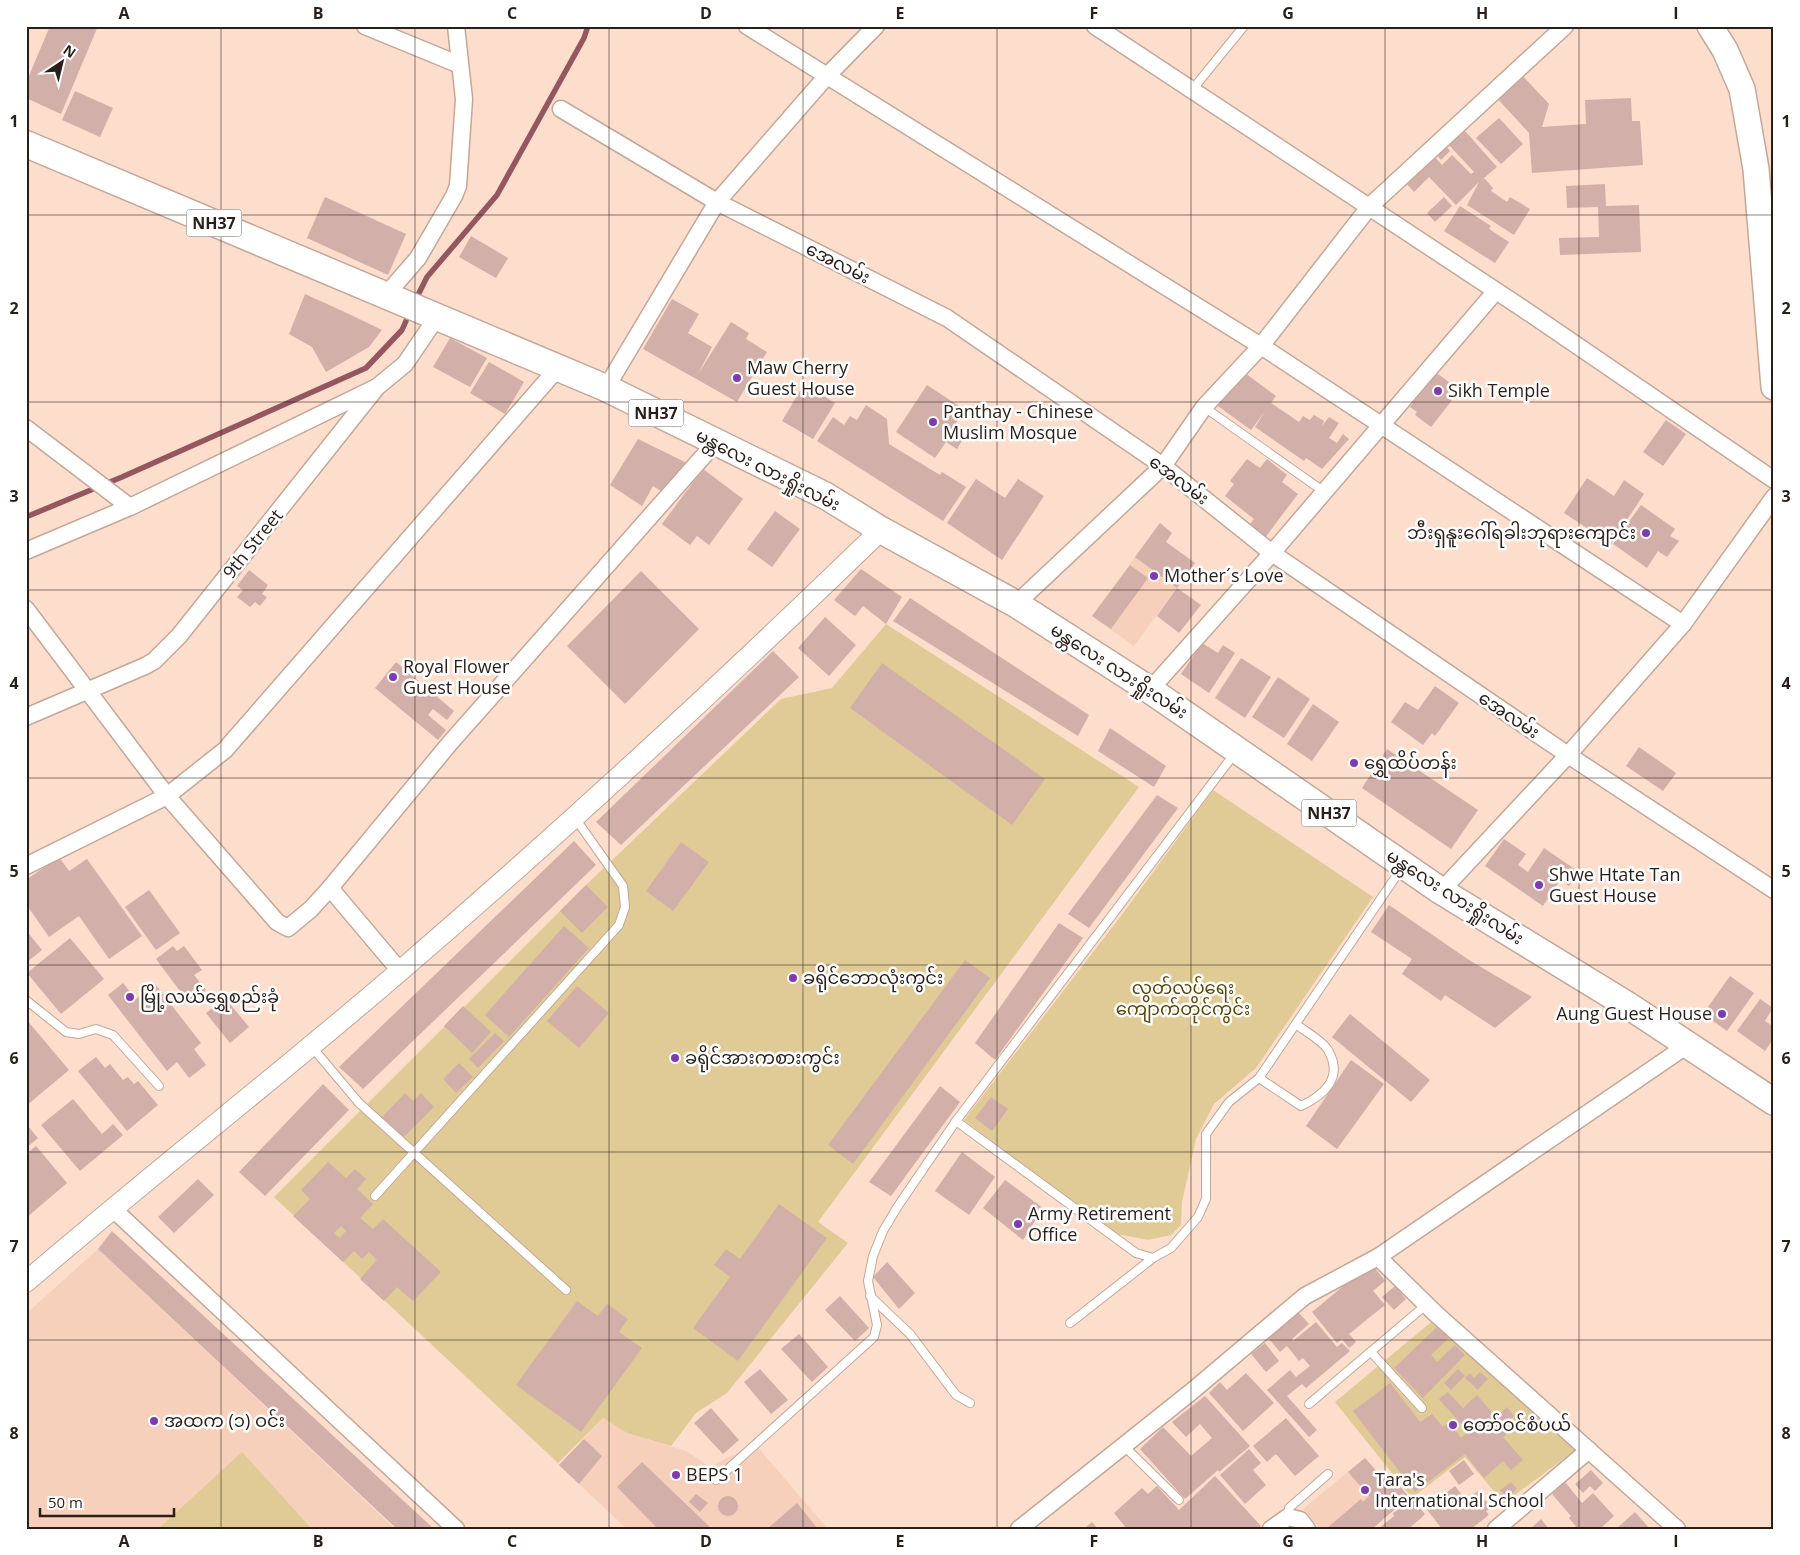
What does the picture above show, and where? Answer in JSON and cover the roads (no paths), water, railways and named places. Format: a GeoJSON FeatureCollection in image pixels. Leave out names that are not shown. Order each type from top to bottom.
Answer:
{"type":"FeatureCollection","features":[{"type":"Feature","properties":{"kind":"highway","name":"NH37"},"geometry":{"type":"LineString","coordinates":[[26,144],[412,306]]}},
{"type":"Feature","properties":{"kind":"highway","name":"မန္တလေး လားရှိုးလမ်း"},"geometry":{"type":"LineString","coordinates":[[412,306],[557,369],[606,388],[826,496],[881,530],[1016,604],[1238,749],[1442,892],[1689,1044],[1774,1102]]}},
{"type":"Feature","properties":{"kind":"main road"},"geometry":{"type":"LineString","coordinates":[[1710,26],[1725,50],[1742,90],[1749,125],[1756,169],[1774,387]]}},
{"type":"Feature","properties":{"kind":"street"},"geometry":{"type":"LineString","coordinates":[[365,26],[460,65]]}},
{"type":"Feature","properties":{"kind":"street","name":"9th Street"},"geometry":{"type":"LineString","coordinates":[[26,717],[154,661],[179,636],[378,387],[406,364],[418,258],[458,186],[464,99],[456,26]]}},
{"type":"Feature","properties":{"kind":"street"},"geometry":{"type":"LineString","coordinates":[[746,26],[1260,346],[1683,624]]}},
{"type":"Feature","properties":{"kind":"street"},"geometry":{"type":"LineString","coordinates":[[606,388],[717,202],[826,77],[876,26]]}},
{"type":"Feature","properties":{"kind":"street"},"geometry":{"type":"LineString","coordinates":[[1016,604],[1163,466],[1204,407],[1260,346],[1370,206],[1565,26]]}},
{"type":"Feature","properties":{"kind":"street"},"geometry":{"type":"LineString","coordinates":[[1108,29],[1192,90],[1530,313],[1774,480]]}},
{"type":"Feature","properties":{"kind":"street","name":"အေလမ်း"},"geometry":{"type":"LineString","coordinates":[[561,109],[717,202],[947,318],[1163,466],[1272,553],[1568,755],[1774,890]]}},
{"type":"Feature","properties":{"kind":"street"},"geometry":{"type":"LineString","coordinates":[[1150,690],[1272,553],[1323,491],[1496,292]]}},
{"type":"Feature","properties":{"kind":"street"},"geometry":{"type":"LineString","coordinates":[[26,866],[167,796],[225,750],[557,369]]}},
{"type":"Feature","properties":{"kind":"street"},"geometry":{"type":"LineString","coordinates":[[26,551],[130,506],[378,387]]}},
{"type":"Feature","properties":{"kind":"street"},"geometry":{"type":"LineString","coordinates":[[26,428],[86,471],[130,506]]}},
{"type":"Feature","properties":{"kind":"street"},"geometry":{"type":"LineString","coordinates":[[26,608],[167,796],[277,922],[288,928],[311,909],[330,888],[450,743],[715,443]]}},
{"type":"Feature","properties":{"kind":"street"},"geometry":{"type":"LineString","coordinates":[[1442,892],[1568,755],[1683,624],[1774,497]]}},
{"type":"Feature","properties":{"kind":"street"},"geometry":{"type":"LineString","coordinates":[[26,1282],[112,1208],[400,971],[670,731],[881,530]]}},
{"type":"Feature","properties":{"kind":"street"},"geometry":{"type":"LineString","coordinates":[[330,888],[400,971]]}},
{"type":"Feature","properties":{"kind":"street"},"geometry":{"type":"LineString","coordinates":[[1018,1529],[1305,1296],[1378,1257],[1689,1044]]}},
{"type":"Feature","properties":{"kind":"street"},"geometry":{"type":"LineString","coordinates":[[112,1208],[456,1529]]}},
{"type":"Feature","properties":{"kind":"street"},"geometry":{"type":"LineString","coordinates":[[1378,1257],[1427,1304],[1677,1529]]}},
{"type":"Feature","properties":{"kind":"street"},"geometry":{"type":"LineString","coordinates":[[1496,1529],[1589,1450]]}},
{"type":"Feature","properties":{"kind":"street"},"geometry":{"type":"LineString","coordinates":[[1271,1529],[1288,1517],[1300,1520],[1307,1529]]}},
{"type":"Feature","properties":{"kind":"lane"},"geometry":{"type":"LineString","coordinates":[[1192,90],[1244,26]]}},
{"type":"Feature","properties":{"kind":"lane"},"geometry":{"type":"LineString","coordinates":[[1204,407],[1323,491]]}},
{"type":"Feature","properties":{"kind":"lane"},"geometry":{"type":"LineString","coordinates":[[716,1480],[874,1337],[877,1325],[870,1296],[869,1273],[873,1256],[883,1231],[898,1206],[956,1121],[1238,749]]}},
{"type":"Feature","properties":{"kind":"lane"},"geometry":{"type":"LineString","coordinates":[[375,1196],[619,924],[625,907],[623,886],[574,817]]}},
{"type":"Feature","properties":{"kind":"lane"},"geometry":{"type":"LineString","coordinates":[[1070,1323],[1153,1258],[1171,1248],[1198,1217],[1206,1199],[1206,1134],[1229,1102],[1259,1078],[1404,866]]}},
{"type":"Feature","properties":{"kind":"lane"},"geometry":{"type":"LineString","coordinates":[[26,1000],[66,1032],[79,1034],[96,1029],[113,1035],[159,1086]]}},
{"type":"Feature","properties":{"kind":"lane"},"geometry":{"type":"LineString","coordinates":[[1259,1078],[1301,1106],[1319,1097],[1330,1083],[1333,1075],[1333,1064],[1327,1049],[1297,1025]]}},
{"type":"Feature","properties":{"kind":"lane"},"geometry":{"type":"LineString","coordinates":[[310,1045],[359,1103],[566,1290]]}},
{"type":"Feature","properties":{"kind":"lane"},"geometry":{"type":"LineString","coordinates":[[956,1121],[1105,1233],[1136,1253],[1153,1258]]}},
{"type":"Feature","properties":{"kind":"lane"},"geometry":{"type":"LineString","coordinates":[[870,1296],[910,1334],[956,1395],[970,1403]]}},
{"type":"Feature","properties":{"kind":"lane"},"geometry":{"type":"LineString","coordinates":[[1309,1404],[1427,1304]]}},
{"type":"Feature","properties":{"kind":"lane"},"geometry":{"type":"LineString","coordinates":[[1370,1352],[1422,1408]]}},
{"type":"Feature","properties":{"kind":"lane"},"geometry":{"type":"LineString","coordinates":[[1123,1445],[1179,1500]]}},
{"type":"Feature","properties":{"kind":"lane"},"geometry":{"type":"LineString","coordinates":[[1288,1517],[1289,1508],[1328,1474]]}},
{"type":"Feature","properties":{"kind":"waterway"},"geometry":{"type":"LineString","coordinates":[[415,301],[427,277],[497,195],[584,38],[588,26]]}},
{"type":"Feature","properties":{"kind":"waterway"},"geometry":{"type":"LineString","coordinates":[[26,517],[122,477],[366,368],[402,330],[410,312]]}},
{"type":"Feature","properties":{"kind":"place","name":"Maw Cherry Guest House"},"geometry":{"type":"Point","coordinates":[737,378]}},
{"type":"Feature","properties":{"kind":"place","name":"Sikh Temple"},"geometry":{"type":"Point","coordinates":[1438,391]}},
{"type":"Feature","properties":{"kind":"place","name":"Panthay - Chinese Muslim Mosque"},"geometry":{"type":"Point","coordinates":[933,422]}},
{"type":"Feature","properties":{"kind":"place","name":"ဘီးရှနူးဂေါ်ရခါးဘုရားကျောင်း"},"geometry":{"type":"Point","coordinates":[1646,533]}},
{"type":"Feature","properties":{"kind":"place","name":"Mother´s Love"},"geometry":{"type":"Point","coordinates":[1154,576]}},
{"type":"Feature","properties":{"kind":"place","name":"Royal Flower Guest House"},"geometry":{"type":"Point","coordinates":[393,677]}},
{"type":"Feature","properties":{"kind":"place","name":"ရွှေထိပ်တန်း"},"geometry":{"type":"Point","coordinates":[1354,763]}},
{"type":"Feature","properties":{"kind":"place","name":"Shwe Htate Tan Guest House"},"geometry":{"type":"Point","coordinates":[1539,885]}},
{"type":"Feature","properties":{"kind":"place","name":"ခရိုင်ဘောလုံးကွင်း"},"geometry":{"type":"Point","coordinates":[793,978]}},
{"type":"Feature","properties":{"kind":"place","name":"မြို့လယ်ရွှေစည်းခုံ"},"geometry":{"type":"Point","coordinates":[130,997]}},
{"type":"Feature","properties":{"kind":"place","name":"Aung Guest House"},"geometry":{"type":"Point","coordinates":[1722,1014]}},
{"type":"Feature","properties":{"kind":"place","name":"ခရိုင်အားကစားကွင်း"},"geometry":{"type":"Point","coordinates":[675,1058]}},
{"type":"Feature","properties":{"kind":"place","name":"Army Retirement Office"},"geometry":{"type":"Point","coordinates":[1018,1224]}},
{"type":"Feature","properties":{"kind":"place","name":"အထက (၁) ဝင်း"},"geometry":{"type":"Point","coordinates":[154,1421]}},
{"type":"Feature","properties":{"kind":"place","name":"တော်ဝင်စံပယ်"},"geometry":{"type":"Point","coordinates":[1453,1425]}},
{"type":"Feature","properties":{"kind":"place","name":"BEPS 1"},"geometry":{"type":"Point","coordinates":[676,1475]}},
{"type":"Feature","properties":{"kind":"place","name":"Tara's International School"},"geometry":{"type":"Point","coordinates":[1365,1490]}},
{"type":"Feature","properties":{"kind":"park label","name":"လွတ်လပ်ရေး ကျောက်တိုင်ကွင်း"},"geometry":{"type":"Point","coordinates":[1183,998]}}]}
